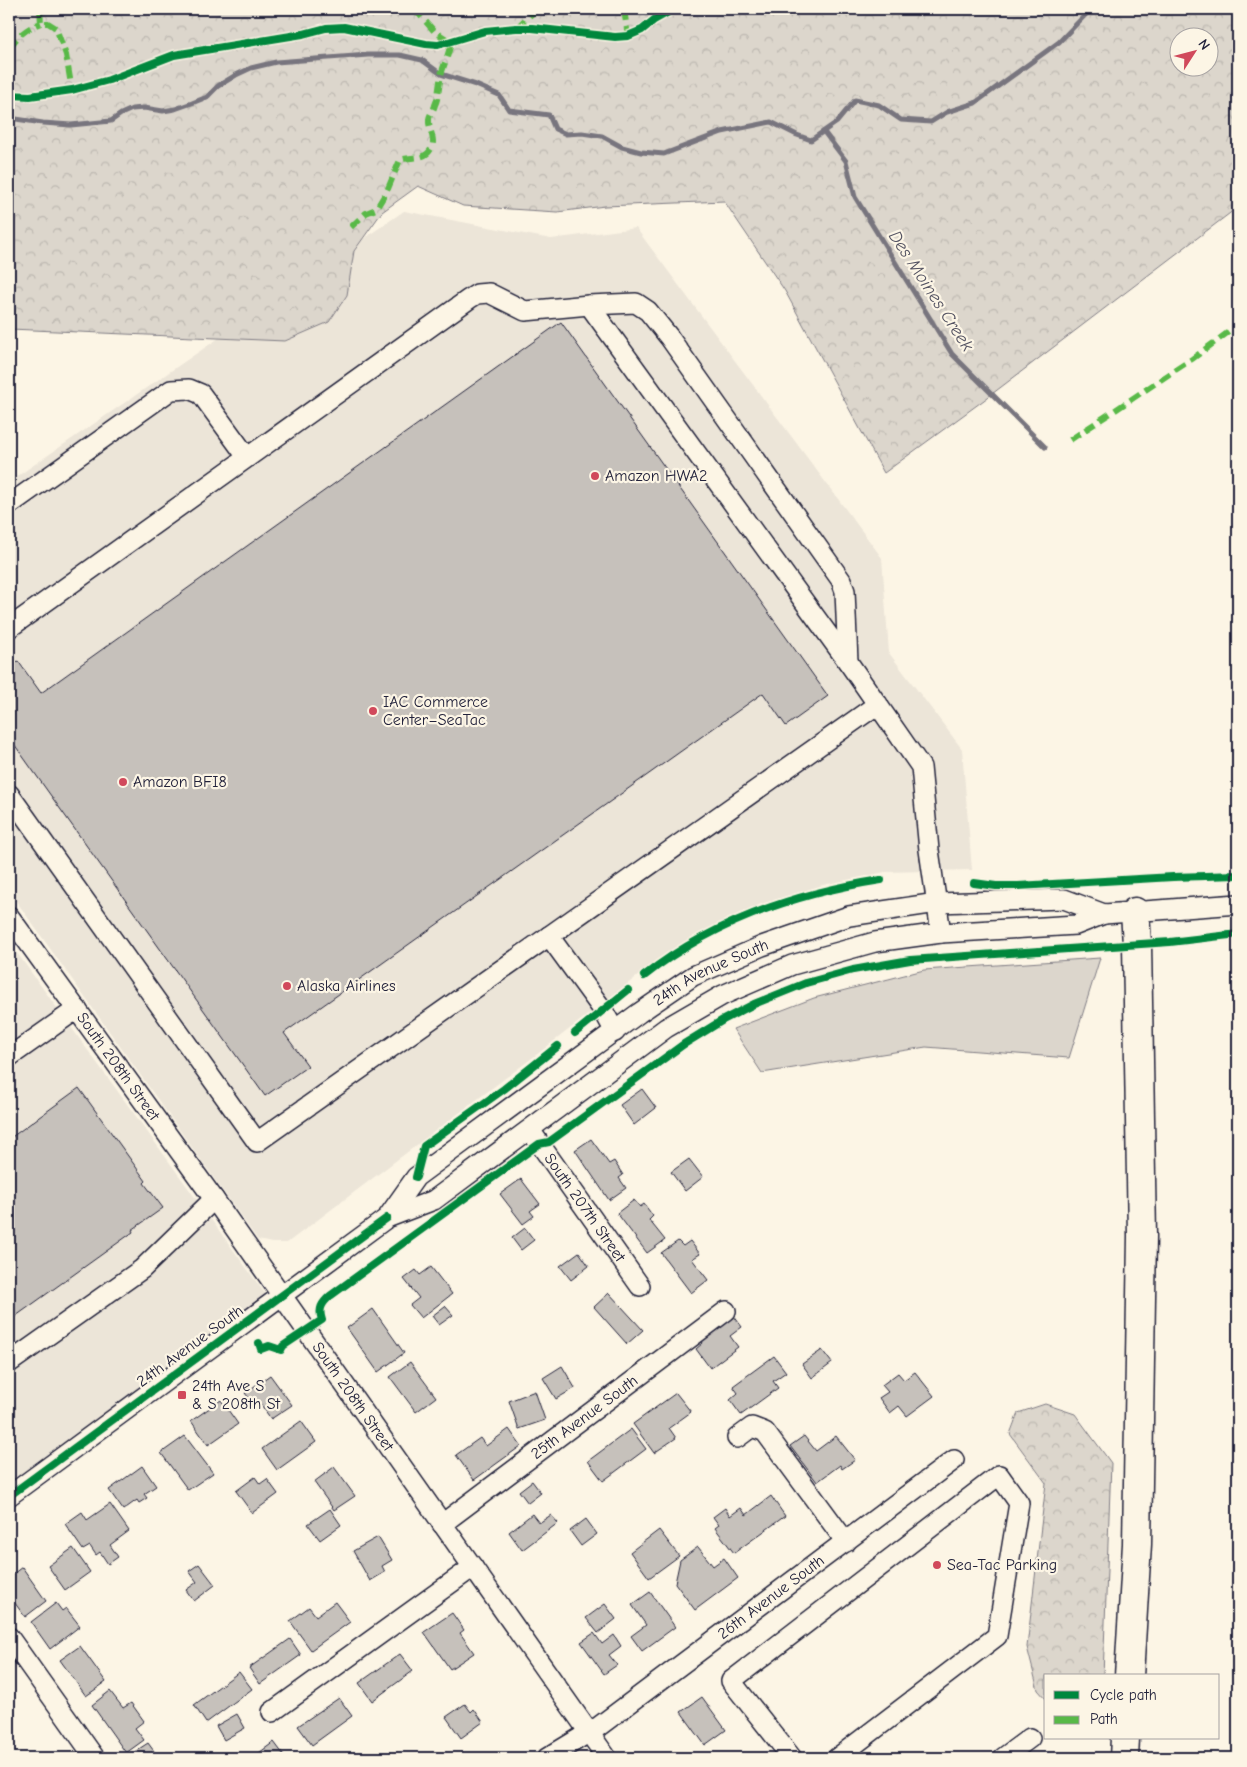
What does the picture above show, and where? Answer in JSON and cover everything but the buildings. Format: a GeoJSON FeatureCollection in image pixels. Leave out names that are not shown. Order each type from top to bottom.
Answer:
{"type":"FeatureCollection","features":[{"type":"Feature","properties":{"kind":"highway"},"geometry":{"type":"LineString","coordinates":[[1129,1674],[1136,1544],[1142,1236],[1135,912]]}},
{"type":"Feature","properties":{"kind":"highway"},"geometry":{"type":"LineString","coordinates":[[1124,1758],[1125,1740]]}},
{"type":"Feature","properties":{"kind":"street"},"geometry":{"type":"LineString","coordinates":[[9,628],[469,299],[477,294],[489,294],[525,311],[636,303],[648,311],[841,580],[844,591],[848,662]]}},
{"type":"Feature","properties":{"kind":"street"},"geometry":{"type":"LineString","coordinates":[[589,305],[848,662],[921,767],[929,850],[941,933]]}},
{"type":"Feature","properties":{"kind":"street"},"geometry":{"type":"LineString","coordinates":[[9,505],[171,390],[189,389],[200,394],[247,457]]}},
{"type":"Feature","properties":{"kind":"street"},"geometry":{"type":"LineString","coordinates":[[9,794],[257,1142],[878,704]]}},
{"type":"Feature","properties":{"kind":"street","name":"24th Avenue South"},"geometry":{"type":"LineString","coordinates":[[387,1218],[416,1177],[615,1032],[693,976],[762,946],[848,916],[937,903],[1064,899],[1104,914]]}},
{"type":"Feature","properties":{"kind":"street","name":"24th Avenue South"},"geometry":{"type":"LineString","coordinates":[[9,1496],[387,1218],[434,1200],[666,1028],[723,995],[792,965],[875,942],[941,933],[1076,925],[1104,914],[1238,904]]}},
{"type":"Feature","properties":{"kind":"street","name":"South 208th Street"},"geometry":{"type":"LineString","coordinates":[[9,916],[214,1199],[608,1758]]}},
{"type":"Feature","properties":{"kind":"street"},"geometry":{"type":"LineString","coordinates":[[549,936],[603,1010],[615,1032]]}},
{"type":"Feature","properties":{"kind":"street"},"geometry":{"type":"LineString","coordinates":[[9,1057],[77,1009]]}},
{"type":"Feature","properties":{"kind":"street","name":"South 207th Street"},"geometry":{"type":"LineString","coordinates":[[530,1130],[640,1286]]}},
{"type":"Feature","properties":{"kind":"street"},"geometry":{"type":"LineString","coordinates":[[9,1364],[142,1269],[214,1199]]}},
{"type":"Feature","properties":{"kind":"street","name":"25th Avenue South"},"geometry":{"type":"LineString","coordinates":[[442,1524],[726,1311]]}},
{"type":"Feature","properties":{"kind":"street"},"geometry":{"type":"LineString","coordinates":[[737,1438],[752,1427],[765,1432],[846,1542]]}},
{"type":"Feature","properties":{"kind":"street","name":"26th Avenue South"},"geometry":{"type":"LineString","coordinates":[[547,1758],[590,1733],[954,1460]]}},
{"type":"Feature","properties":{"kind":"street"},"geometry":{"type":"LineString","coordinates":[[792,1758],[731,1681],[998,1475],[1018,1503],[997,1636],[837,1758]]}},
{"type":"Feature","properties":{"kind":"street"},"geometry":{"type":"LineString","coordinates":[[272,1712],[473,1567]]}},
{"type":"Feature","properties":{"kind":"street"},"geometry":{"type":"LineString","coordinates":[[9,1637],[95,1758]]}},
{"type":"Feature","properties":{"kind":"street"},"geometry":{"type":"LineString","coordinates":[[1003,1758],[1030,1738]]}},
{"type":"Feature","properties":{"kind":"shaded area"},"geometry":{"type":"Polygon","coordinates":[[[404,211],[551,239],[636,228],[882,558],[889,653],[962,749],[972,870],[885,872],[823,885],[761,904],[696,936],[648,968],[287,1243],[272,1243],[258,1240],[9,891],[9,482],[404,211]]]}},
{"type":"Feature","properties":{"kind":"shaded area"},"geometry":{"type":"Polygon","coordinates":[[[9,942],[269,1299],[9,1483],[9,942]]]}},
{"type":"Feature","properties":{"kind":"green space"},"geometry":{"type":"Polygon","coordinates":[[[9,9],[1238,9],[1238,207],[984,400],[884,473],[785,291],[724,201],[605,206],[557,212],[463,206],[418,186],[382,212],[354,251],[347,295],[329,322],[285,341],[10,329],[9,331],[9,9]]]}},
{"type":"Feature","properties":{"kind":"green space"},"geometry":{"type":"Polygon","coordinates":[[[1100,958],[1069,1058],[926,1047],[762,1073],[733,1029],[814,998],[924,970],[1100,958]]]}},
{"type":"Feature","properties":{"kind":"green space"},"geometry":{"type":"Polygon","coordinates":[[[1045,1404],[1075,1414],[1111,1463],[1103,1674],[1044,1674],[1044,1697],[1038,1690],[1027,1647],[1046,1483],[1010,1434],[1018,1413],[1045,1404]]]}},
{"type":"Feature","properties":{"kind":"waterway","name":"Des Moines Creek"},"geometry":{"type":"LineString","coordinates":[[9,118],[71,125],[111,121],[132,109],[144,108],[163,111],[192,103],[207,97],[218,86],[236,75],[251,68],[276,62],[368,55],[400,55],[422,60],[441,74],[476,85],[499,95],[509,110],[549,115],[555,129],[566,134],[582,133],[602,136],[622,147],[641,152],[664,154],[722,132],[771,122],[811,140],[837,122],[855,100],[879,105],[901,120],[931,122],[947,112],[975,103],[1059,42],[1091,9]]}},
{"type":"Feature","properties":{"kind":"waterway","name":"Des Moines Creek"},"geometry":{"type":"LineString","coordinates":[[824,132],[846,161],[855,197],[952,354],[1045,447]]}},
{"type":"Feature","properties":{"kind":"marked path"},"geometry":{"type":"LineString","coordinates":[[40,9],[41,23],[48,23],[56,28],[66,55],[72,90]]}},
{"type":"Feature","properties":{"kind":"marked path"},"geometry":{"type":"LineString","coordinates":[[351,227],[366,213],[376,209],[387,191],[400,160],[421,157],[428,153],[433,145],[429,117],[434,109],[441,75],[451,42],[434,31],[419,14],[409,9]]}},
{"type":"Feature","properties":{"kind":"marked path"},"geometry":{"type":"LineString","coordinates":[[516,28],[537,9]]}},
{"type":"Feature","properties":{"kind":"marked path"},"geometry":{"type":"LineString","coordinates":[[624,9],[628,36]]}},
{"type":"Feature","properties":{"kind":"marked path"},"geometry":{"type":"LineString","coordinates":[[9,48],[23,33],[41,23]]}},
{"type":"Feature","properties":{"kind":"marked path"},"geometry":{"type":"LineString","coordinates":[[1070,440],[1192,359],[1238,325]]}},
{"type":"Feature","properties":{"kind":"cycle path"},"geometry":{"type":"LineString","coordinates":[[9,95],[30,96],[72,90],[109,80],[174,55],[303,34],[326,28],[344,27],[438,45],[485,31],[516,28],[615,37],[628,36],[642,30],[654,20],[674,9]]}},
{"type":"Feature","properties":{"kind":"cycle path"},"geometry":{"type":"LineString","coordinates":[[974,883],[1018,886],[1238,875]]}},
{"type":"Feature","properties":{"kind":"cycle path"},"geometry":{"type":"LineString","coordinates":[[644,976],[698,940],[756,913],[818,893],[881,880]]}},
{"type":"Feature","properties":{"kind":"cycle path"},"geometry":{"type":"LineString","coordinates":[[259,1343],[261,1349],[269,1346],[281,1350],[283,1346],[322,1320],[320,1313],[322,1306],[330,1296],[539,1144],[549,1142],[684,1044],[754,1004],[806,983],[853,970],[910,960],[1170,942],[1238,934]]}},
{"type":"Feature","properties":{"kind":"cycle path"},"geometry":{"type":"LineString","coordinates":[[575,1033],[628,990]]}},
{"type":"Feature","properties":{"kind":"cycle path"},"geometry":{"type":"LineString","coordinates":[[416,1177],[424,1146],[504,1089],[558,1046]]}},
{"type":"Feature","properties":{"kind":"cycle path"},"geometry":{"type":"LineString","coordinates":[[9,1496],[387,1218]]}},
{"type":"Feature","properties":{"kind":"place","name":"Amazon HWA2"},"geometry":{"type":"Point","coordinates":[595,476]}},
{"type":"Feature","properties":{"kind":"place","name":"IAC Commerce Center–SeaTac"},"geometry":{"type":"Point","coordinates":[373,711]}},
{"type":"Feature","properties":{"kind":"place","name":"Amazon BFI8"},"geometry":{"type":"Point","coordinates":[123,782]}},
{"type":"Feature","properties":{"kind":"place","name":"Alaska Airlines"},"geometry":{"type":"Point","coordinates":[287,986]}},
{"type":"Feature","properties":{"kind":"place","name":"24th Ave S & S 208th St"},"geometry":{"type":"Point","coordinates":[182,1395]}},
{"type":"Feature","properties":{"kind":"place","name":"Sea-Tac Parking"},"geometry":{"type":"Point","coordinates":[937,1565]}}]}
